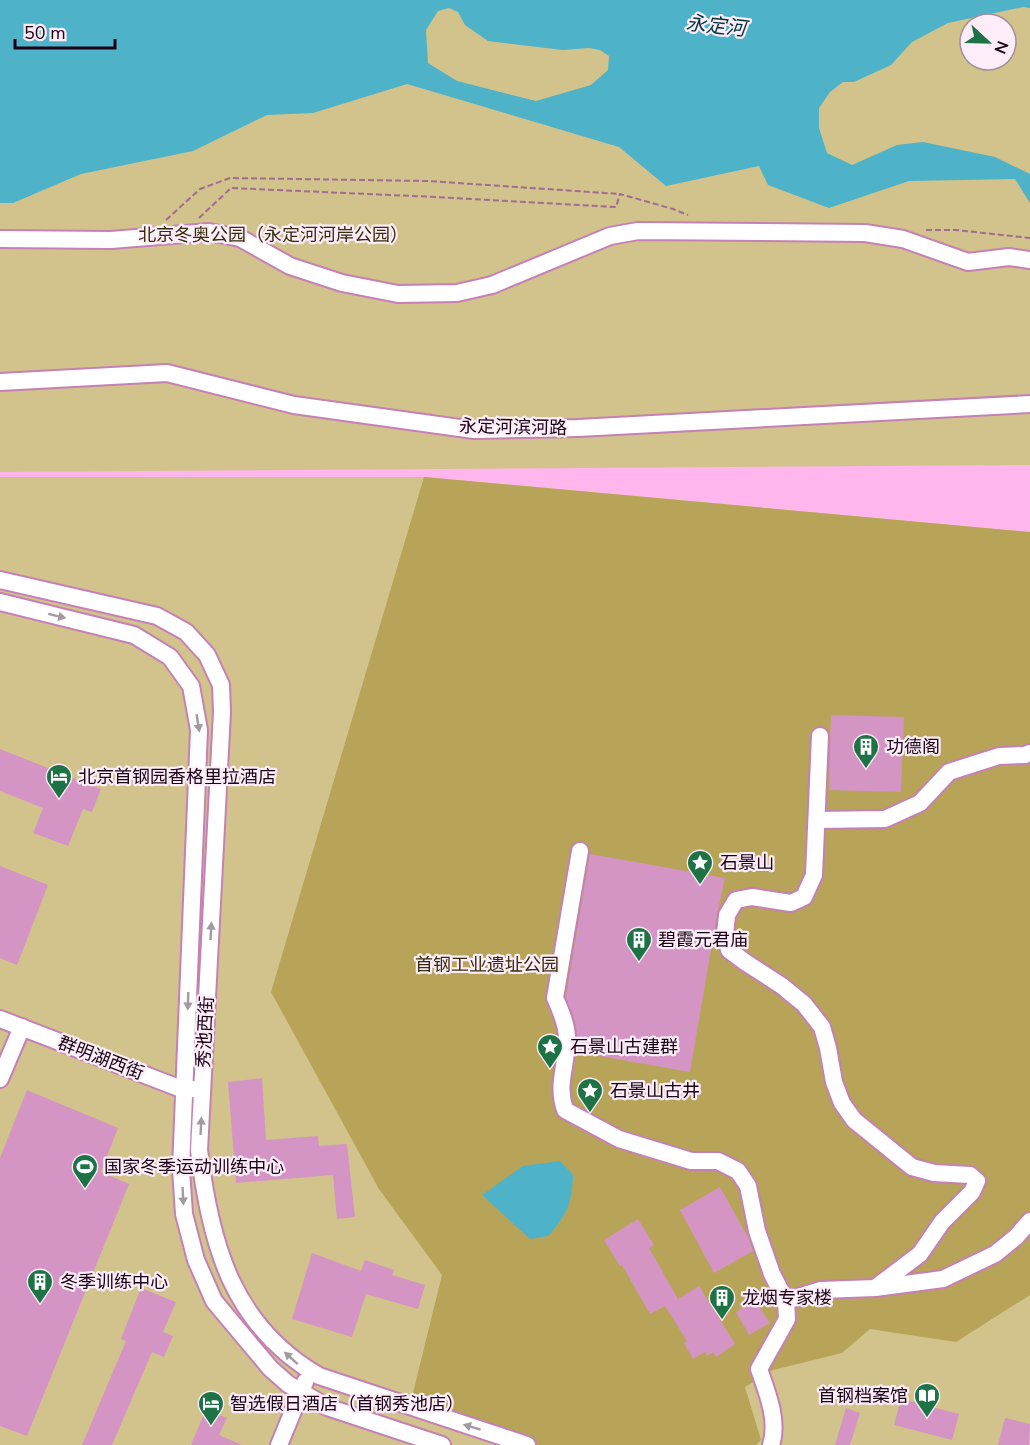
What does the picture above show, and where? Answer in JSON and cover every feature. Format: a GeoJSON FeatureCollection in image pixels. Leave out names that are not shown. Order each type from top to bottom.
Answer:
{"type":"FeatureCollection","features":[{"type":"Feature","properties":{"kind":"street"},"geometry":{"type":"LineString","coordinates":[[0,239],[111,240],[209,232],[240,238],[290,266],[342,283],[398,294],[457,293],[492,285],[610,236],[638,231],[865,233],[903,239],[968,262],[1009,257],[1030,260]]}},
{"type":"Feature","properties":{"kind":"street","name":"永定河滨河路"},"geometry":{"type":"LineString","coordinates":[[0,382],[167,373],[294,405],[474,430],[578,428],[1030,404]]}},
{"type":"Feature","properties":{"kind":"street","name":"秀池西街"},"geometry":{"type":"LineString","coordinates":[[0,580],[157,616],[186,632],[207,655],[220,685],[222,712],[200,1150],[205,1199],[218,1251],[238,1296],[266,1335],[298,1365],[353,1389],[527,1445]]}},
{"type":"Feature","properties":{"kind":"street","name":"秀池西街"},"geometry":{"type":"LineString","coordinates":[[0,602],[134,635],[170,657],[191,686],[199,730],[181,1169],[184,1214],[196,1260],[214,1301],[270,1368],[301,1392],[327,1407],[442,1445]]}},
{"type":"Feature","properties":{"kind":"street"},"geometry":{"type":"LineString","coordinates":[[820,736],[814,875],[804,897],[791,903],[752,897],[736,900],[727,915],[725,934],[729,950],[804,1004],[822,1027],[834,1082],[842,1103],[854,1120],[912,1167],[934,1173],[970,1175],[977,1181],[972,1192],[942,1222],[920,1254],[874,1288]]}},
{"type":"Feature","properties":{"kind":"street"},"geometry":{"type":"LineString","coordinates":[[817,820],[885,819],[920,804],[949,772],[999,756],[1030,753]]}},
{"type":"Feature","properties":{"kind":"street"},"geometry":{"type":"LineString","coordinates":[[580,851],[555,999],[563,1017],[567,1038],[560,1096],[565,1110],[619,1139],[691,1161],[718,1161],[738,1171],[748,1186],[757,1231],[772,1274],[786,1301],[787,1318],[759,1369],[770,1403],[775,1433],[771,1445]]}},
{"type":"Feature","properties":{"kind":"street","name":"群明湖西街"},"geometry":{"type":"LineString","coordinates":[[0,1019],[184,1090],[202,1089]]}},
{"type":"Feature","properties":{"kind":"street"},"geometry":{"type":"LineString","coordinates":[[0,1079],[22,1027]]}},
{"type":"Feature","properties":{"kind":"street"},"geometry":{"type":"LineString","coordinates":[[786,1301],[821,1290],[874,1288],[943,1280],[995,1254],[1016,1237],[1030,1221]]}},
{"type":"Feature","properties":{"kind":"street"},"geometry":{"type":"LineString","coordinates":[[279,1445],[310,1371]]}},
{"type":"Feature","properties":{"kind":"path"},"geometry":{"type":"LineString","coordinates":[[160,236],[166,220],[200,189],[230,178],[428,181],[620,194],[673,209],[695,218]]}},
{"type":"Feature","properties":{"kind":"path"},"geometry":{"type":"LineString","coordinates":[[182,234],[231,188],[616,207],[620,194]]}},
{"type":"Feature","properties":{"kind":"path"},"geometry":{"type":"LineString","coordinates":[[923,230],[956,230],[1030,238]]}},
{"type":"Feature","properties":{"kind":"green space","name":"北京冬奥公园（永定河河岸公园）"},"geometry":{"type":"Polygon","coordinates":[[[0,0],[1030,0],[1030,465],[0,472],[0,0]]]}},
{"type":"Feature","properties":{"kind":"green space","name":"首钢工业遗址公园"},"geometry":{"type":"Polygon","coordinates":[[[0,477],[424,477],[1030,532],[1030,1445],[0,1445],[0,477]]]}},
{"type":"Feature","properties":{"kind":"green space","name":"首钢工业遗址公园"},"geometry":{"type":"Polygon","coordinates":[[[424,477],[1030,532],[1030,1295],[956,1342],[870,1329],[842,1353],[773,1370],[745,1387],[761,1440],[756,1445],[536,1445],[409,1409],[442,1275],[379,1189],[271,992],[424,477]]]}},
{"type":"Feature","properties":{"kind":"water","name":"永定河"},"geometry":{"type":"Polygon","coordinates":[[[0,0],[1030,0],[1030,8],[1023,7],[1000,12],[958,12],[958,21],[948,23],[912,42],[891,65],[854,82],[843,82],[830,92],[819,108],[819,128],[827,153],[852,165],[897,145],[923,142],[995,157],[1030,174],[1030,203],[1015,179],[909,181],[829,208],[768,185],[759,166],[666,186],[619,147],[407,84],[313,113],[267,115],[193,151],[81,174],[13,203],[0,203],[0,0]],[[449,8],[438,11],[426,30],[428,63],[457,81],[536,101],[591,85],[608,70],[609,56],[600,50],[589,48],[563,50],[488,41],[465,25],[458,12],[449,8]]]}},
{"type":"Feature","properties":{"kind":"water"},"geometry":{"type":"Polygon","coordinates":[[[560,1161],[573,1175],[571,1193],[564,1215],[548,1236],[530,1239],[482,1195],[523,1166],[560,1161]]]}},
{"type":"Feature","properties":{"kind":"building","name":"功德阁"},"geometry":{"type":"Polygon","coordinates":[[[831,715],[904,717],[901,792],[829,790],[831,715]]]}},
{"type":"Feature","properties":{"kind":"building","name":"北京首钢园香格里拉酒店"},"geometry":{"type":"Polygon","coordinates":[[[0,749],[101,789],[92,812],[83,809],[68,846],[33,833],[43,808],[0,791],[0,749]]]}},
{"type":"Feature","properties":{"kind":"building","name":"碧霞元君庙"},"geometry":{"type":"Polygon","coordinates":[[[590,854],[725,878],[690,1072],[577,1052],[576,1026],[566,997],[590,854]]]}},
{"type":"Feature","properties":{"kind":"building"},"geometry":{"type":"Polygon","coordinates":[[[0,866],[48,885],[17,965],[0,958],[0,866]]]}},
{"type":"Feature","properties":{"kind":"building"},"geometry":{"type":"Polygon","coordinates":[[[262,1078],[266,1140],[318,1136],[319,1146],[347,1144],[355,1217],[337,1219],[333,1175],[236,1183],[228,1082],[262,1078]]]}},
{"type":"Feature","properties":{"kind":"building","name":"冬季训练中心"},"geometry":{"type":"Polygon","coordinates":[[[27,1090],[118,1128],[101,1172],[129,1184],[27,1436],[0,1426],[0,1158],[27,1090]]]}},
{"type":"Feature","properties":{"kind":"building"},"geometry":{"type":"Polygon","coordinates":[[[720,1187],[749,1239],[753,1251],[714,1273],[680,1210],[720,1187]]]}},
{"type":"Feature","properties":{"kind":"building"},"geometry":{"type":"Polygon","coordinates":[[[638,1219],[654,1245],[649,1248],[678,1299],[699,1286],[735,1344],[716,1357],[713,1352],[707,1356],[705,1352],[693,1359],[684,1343],[687,1341],[665,1306],[650,1314],[622,1265],[620,1266],[604,1240],[638,1219]]]}},
{"type":"Feature","properties":{"kind":"building"},"geometry":{"type":"Polygon","coordinates":[[[312,1253],[361,1271],[365,1260],[394,1270],[392,1275],[425,1285],[418,1309],[366,1294],[352,1337],[292,1319],[312,1253]]]}},
{"type":"Feature","properties":{"kind":"building"},"geometry":{"type":"Polygon","coordinates":[[[141,1288],[176,1302],[163,1332],[173,1336],[164,1357],[152,1352],[112,1445],[82,1445],[126,1341],[121,1339],[141,1288]]]}},
{"type":"Feature","properties":{"kind":"building"},"geometry":{"type":"Polygon","coordinates":[[[755,1300],[770,1323],[749,1335],[736,1312],[755,1300]]]}},
{"type":"Feature","properties":{"kind":"building","name":"首钢档案馆"},"geometry":{"type":"Polygon","coordinates":[[[901,1399],[959,1414],[952,1440],[894,1425],[901,1399]]]}},
{"type":"Feature","properties":{"kind":"building"},"geometry":{"type":"Polygon","coordinates":[[[846,1408],[860,1413],[850,1445],[835,1445],[846,1408]]]}},
{"type":"Feature","properties":{"kind":"building","name":"智选假日酒店（首钢秀池店）"},"geometry":{"type":"Polygon","coordinates":[[[206,1409],[227,1418],[219,1435],[242,1445],[191,1445],[206,1409]]]}},
{"type":"Feature","properties":{"kind":"building"},"geometry":{"type":"Polygon","coordinates":[[[1005,1418],[1030,1424],[1029,1445],[998,1445],[1005,1418]]]}},
{"type":"Feature","properties":{"kind":"place","name":"功德阁"},"geometry":{"type":"Point","coordinates":[866,770]}},
{"type":"Feature","properties":{"kind":"place","name":"北京首钢园香格里拉酒店"},"geometry":{"type":"Point","coordinates":[59,800]}},
{"type":"Feature","properties":{"kind":"place","name":"石景山"},"geometry":{"type":"Point","coordinates":[700,886]}},
{"type":"Feature","properties":{"kind":"place","name":"碧霞元君庙"},"geometry":{"type":"Point","coordinates":[639,963]}},
{"type":"Feature","properties":{"kind":"place","name":"石景山古建群"},"geometry":{"type":"Point","coordinates":[550,1070]}},
{"type":"Feature","properties":{"kind":"place","name":"石景山古井"},"geometry":{"type":"Point","coordinates":[590,1114]}},
{"type":"Feature","properties":{"kind":"place","name":"国家冬季运动训练中心"},"geometry":{"type":"Point","coordinates":[85,1190]}},
{"type":"Feature","properties":{"kind":"place","name":"冬季训练中心"},"geometry":{"type":"Point","coordinates":[40,1305]}},
{"type":"Feature","properties":{"kind":"place","name":"龙烟专家楼"},"geometry":{"type":"Point","coordinates":[722,1321]}},
{"type":"Feature","properties":{"kind":"place","name":"首钢档案馆"},"geometry":{"type":"Point","coordinates":[927,1419]}},
{"type":"Feature","properties":{"kind":"place","name":"智选假日酒店（首钢秀池店）"},"geometry":{"type":"Point","coordinates":[211,1427]}}]}
